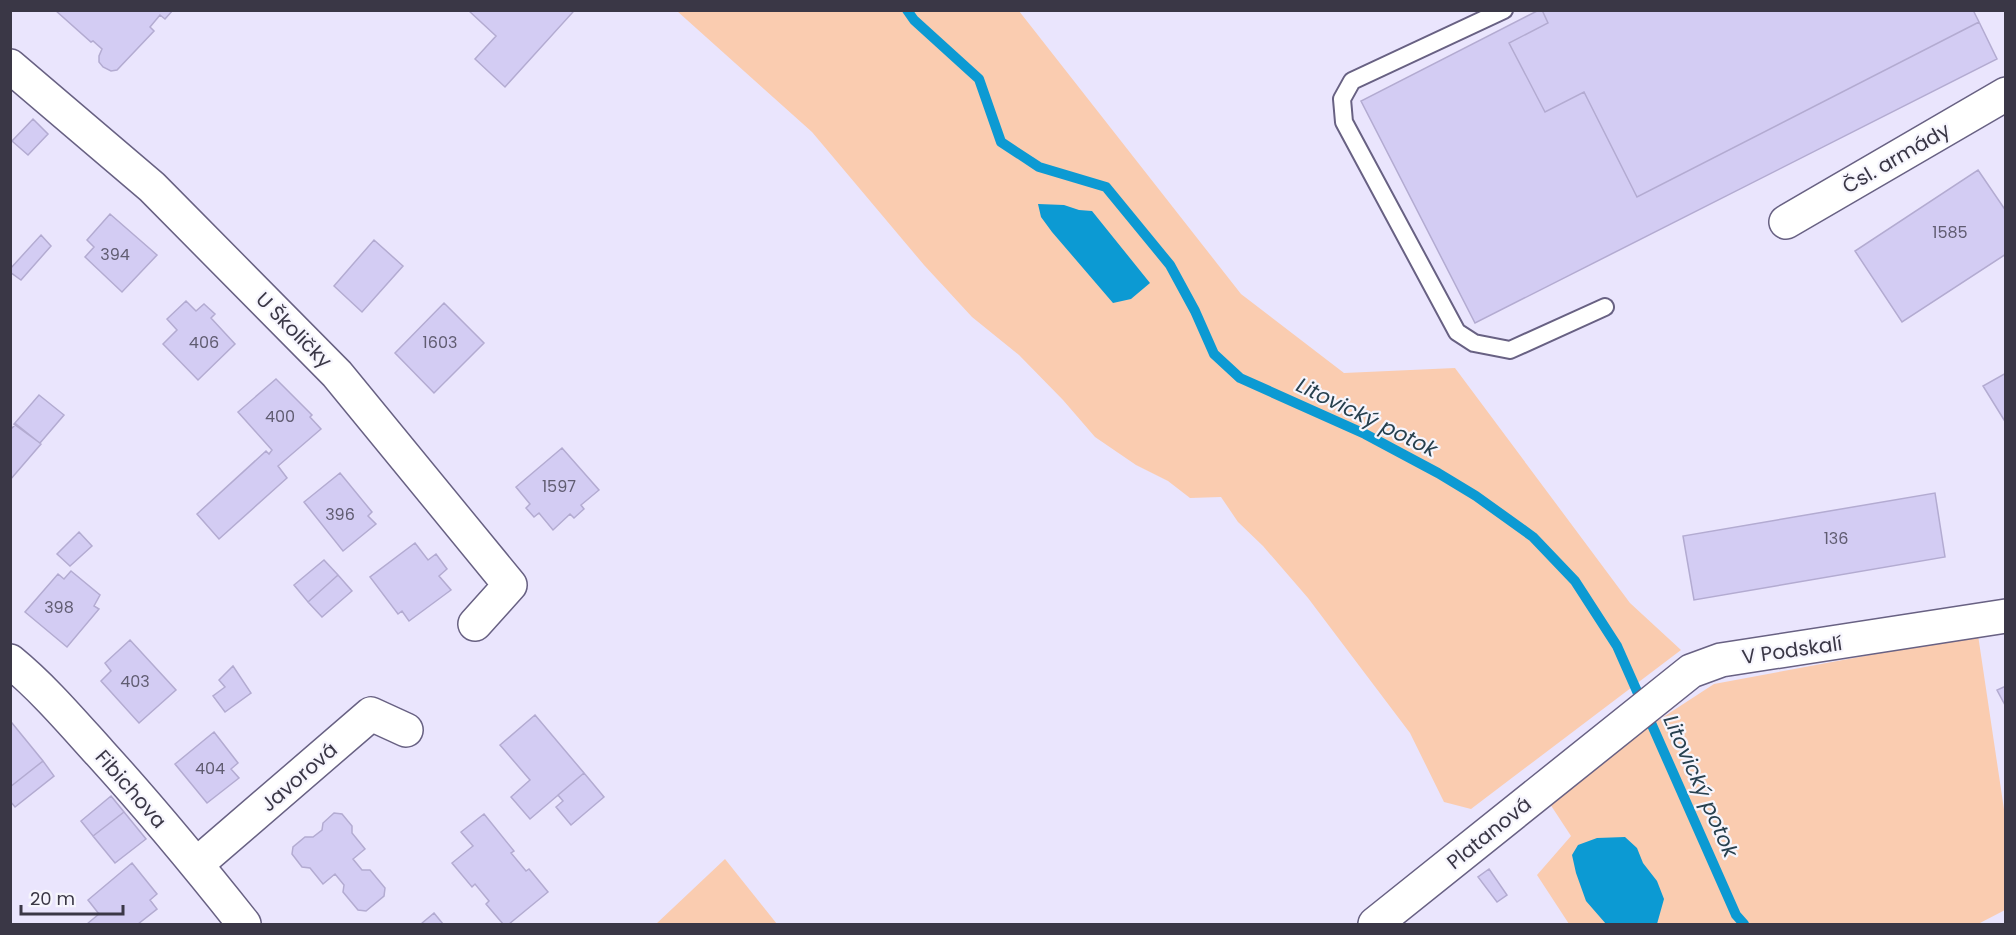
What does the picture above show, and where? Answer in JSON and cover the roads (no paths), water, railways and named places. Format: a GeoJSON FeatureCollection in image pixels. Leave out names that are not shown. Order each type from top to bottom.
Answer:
{"type":"FeatureCollection","features":[{"type":"Feature","properties":{"kind":"street","name":"U Školičky"},"geometry":{"type":"LineString","coordinates":[[10,66],[153,187],[337,374],[510,585],[475,624]]}},
{"type":"Feature","properties":{"kind":"street","name":"Čsl. armády"},"geometry":{"type":"LineString","coordinates":[[1786,222],[2006,94]]}},
{"type":"Feature","properties":{"kind":"street","name":"V Podskalí"},"geometry":{"type":"LineString","coordinates":[[1602,741],[1691,671],[1721,660],[2006,616]]}},
{"type":"Feature","properties":{"kind":"street","name":"Fibichova"},"geometry":{"type":"LineString","coordinates":[[10,661],[38,684],[197,864],[244,924]]}},
{"type":"Feature","properties":{"kind":"street","name":"Javorová"},"geometry":{"type":"LineString","coordinates":[[197,864],[371,714],[406,730]]}},
{"type":"Feature","properties":{"kind":"street","name":"Platanová"},"geometry":{"type":"LineString","coordinates":[[1375,924],[1602,741]]}},
{"type":"Feature","properties":{"kind":"lane"},"geometry":{"type":"LineString","coordinates":[[1504,10],[1352,81],[1342,99],[1344,122],[1457,332],[1474,343],[1510,350],[1605,307]]}},
{"type":"Feature","properties":{"kind":"water"},"geometry":{"type":"Polygon","coordinates":[[[1038,204],[1064,205],[1092,211],[1150,283],[1131,299],[1113,303],[1052,232],[1041,217],[1038,204]]]}},
{"type":"Feature","properties":{"kind":"water"},"geometry":{"type":"Polygon","coordinates":[[[1625,837],[1637,848],[1643,863],[1657,881],[1664,899],[1657,924],[1606,924],[1586,901],[1572,855],[1578,845],[1597,838],[1625,837]]]}},
{"type":"Feature","properties":{"kind":"waterway","name":"Litovický potok"},"geometry":{"type":"LineString","coordinates":[[907,10],[914,20],[979,79],[1001,142],[1039,167],[1106,187],[1170,265],[1195,311],[1214,354],[1240,378],[1365,434],[1476,496],[1533,537],[1575,581],[1617,646],[1736,915],[1744,924]]}}]}
